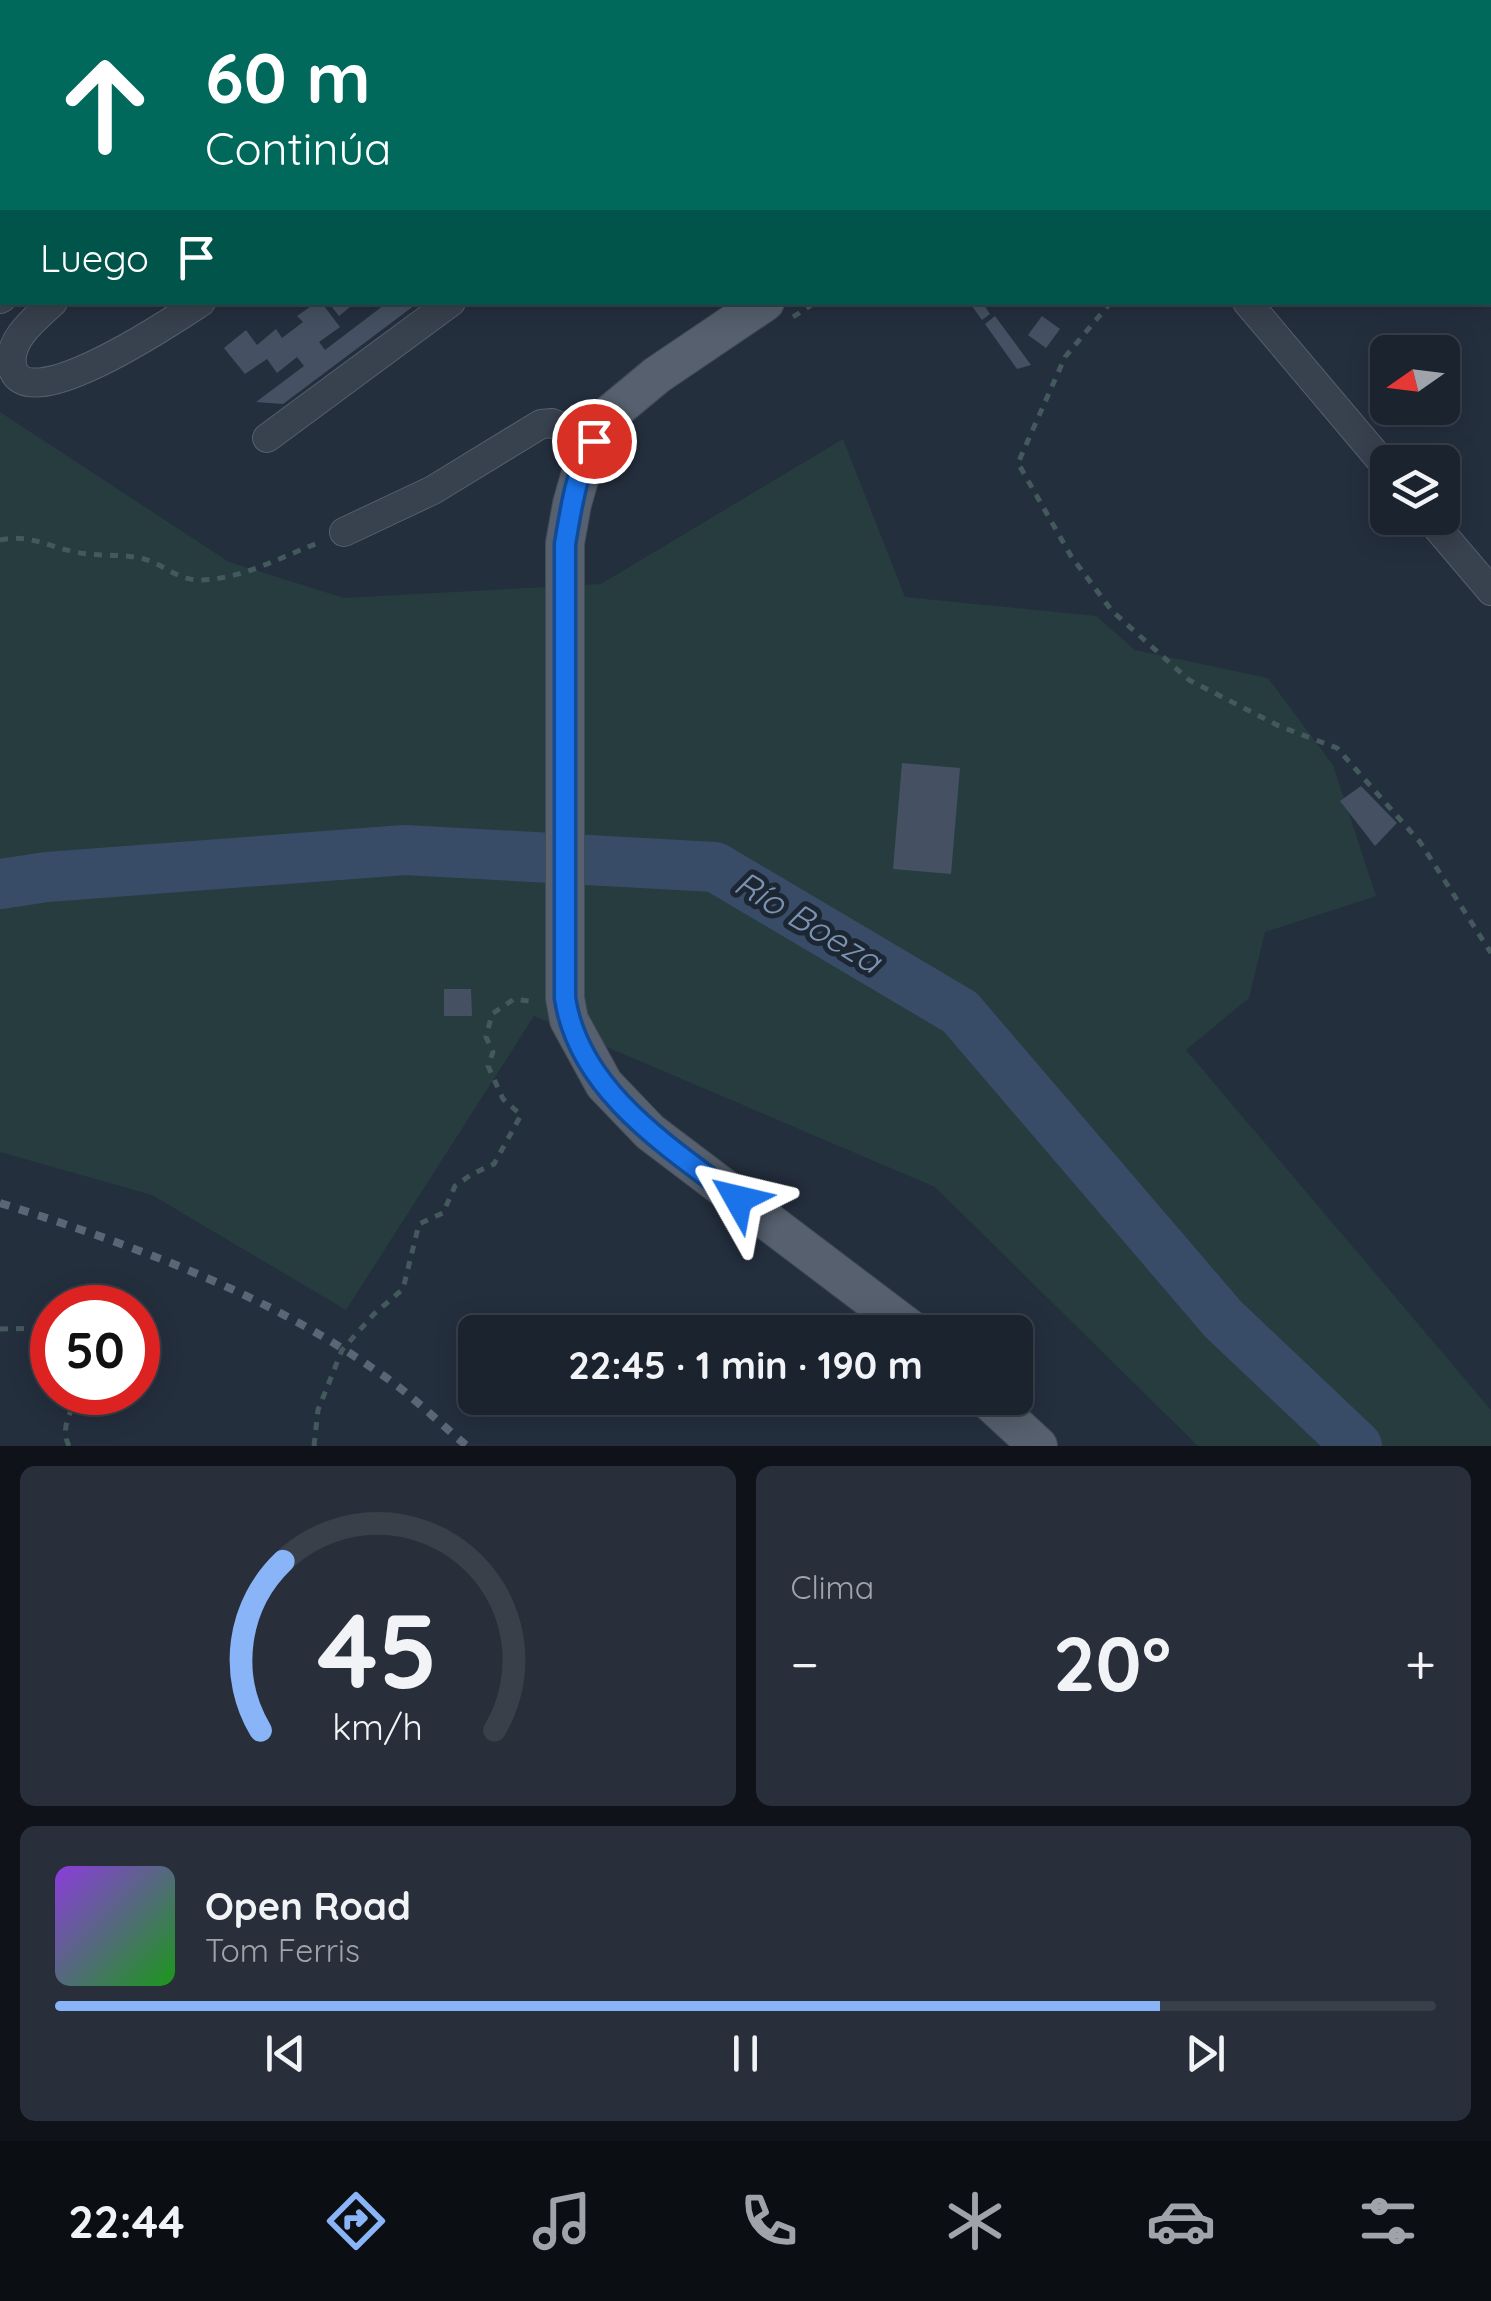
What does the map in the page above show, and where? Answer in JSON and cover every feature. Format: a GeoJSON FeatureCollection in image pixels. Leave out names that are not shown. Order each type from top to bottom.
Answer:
{"type":"FeatureCollection","features":[{"type":"Feature","properties":{"kind":"main road"},"geometry":{"type":"LineString","coordinates":[[776,311],[657,375],[610,414],[586,455],[565,544],[567,1009],[604,1084],[650,1132],[892,1315]]}},
{"type":"Feature","properties":{"kind":"main road"},"geometry":{"type":"LineString","coordinates":[[1004,1415],[1038,1446]]}},
{"type":"Feature","properties":{"kind":"lane"},"geometry":{"type":"LineString","coordinates":[[50,305],[24,330],[11,362],[22,380],[38,385],[60,380],[125,348],[197,305]]}},
{"type":"Feature","properties":{"kind":"lane"},"geometry":{"type":"LineString","coordinates":[[267,438],[448,305]]}},
{"type":"Feature","properties":{"kind":"lane"},"geometry":{"type":"LineString","coordinates":[[1250,305],[1370,448]]}},
{"type":"Feature","properties":{"kind":"lane"},"geometry":{"type":"LineString","coordinates":[[344,532],[432,490],[541,424],[552,423],[594,441]]}},
{"type":"Feature","properties":{"kind":"lane"},"geometry":{"type":"LineString","coordinates":[[1443,535],[1491,591]]}},
{"type":"Feature","properties":{"kind":"path"},"geometry":{"type":"LineString","coordinates":[[776,311],[803,305]]}},
{"type":"Feature","properties":{"kind":"path"},"geometry":{"type":"LineString","coordinates":[[1108,305],[1065,357],[1018,462],[1071,556],[1112,610],[1189,680],[1278,726],[1337,748],[1420,842],[1491,953]]}},
{"type":"Feature","properties":{"kind":"path"},"geometry":{"type":"LineString","coordinates":[[0,540],[17,536],[74,552],[146,559],[170,572],[198,580],[240,574],[344,532]]}},
{"type":"Feature","properties":{"kind":"path"},"geometry":{"type":"LineString","coordinates":[[314,1446],[318,1410],[342,1350],[403,1289],[419,1224],[442,1213],[455,1186],[494,1164],[522,1115],[503,1099],[488,1066],[493,1052],[486,1037],[492,1014],[514,999],[567,1009]]}},
{"type":"Feature","properties":{"kind":"path"},"geometry":{"type":"LineString","coordinates":[[0,1329],[30,1328]]}},
{"type":"Feature","properties":{"kind":"path"},"geometry":{"type":"LineString","coordinates":[[69,1415],[65,1422],[69,1446]]}},
{"type":"Feature","properties":{"kind":"green space"},"geometry":{"type":"Polygon","coordinates":[[[0,412],[229,562],[344,598],[601,584],[843,439],[905,597],[1096,616],[1135,650],[1268,678],[1333,765],[1376,896],[1265,932],[1249,998],[1186,1050],[1491,1410],[1491,1446],[1198,1446],[935,1187],[534,1016],[346,1310],[152,1195],[0,1152],[0,412]]]}},
{"type":"Feature","properties":{"kind":"building"},"geometry":{"type":"Polygon","coordinates":[[[313,305],[323,305],[340,327],[319,342],[325,350],[384,305],[415,305],[283,404],[256,402],[304,366],[297,357],[277,373],[267,359],[245,374],[224,348],[246,330],[257,345],[276,329],[282,338],[303,322],[297,316],[313,305]]]}},
{"type":"Feature","properties":{"kind":"building"},"geometry":{"type":"Polygon","coordinates":[[[330,305],[352,305],[339,316],[330,305]]]}},
{"type":"Feature","properties":{"kind":"building"},"geometry":{"type":"Polygon","coordinates":[[[971,305],[984,305],[990,314],[982,320],[971,305]]]}},
{"type":"Feature","properties":{"kind":"building"},"geometry":{"type":"Polygon","coordinates":[[[995,316],[1031,365],[1017,369],[985,324],[995,316]]]}},
{"type":"Feature","properties":{"kind":"building"},"geometry":{"type":"Polygon","coordinates":[[[1042,316],[1060,329],[1046,348],[1028,335],[1042,316]]]}},
{"type":"Feature","properties":{"kind":"building"},"geometry":{"type":"Polygon","coordinates":[[[902,763],[960,768],[951,874],[893,869],[902,763]]]}},
{"type":"Feature","properties":{"kind":"building"},"geometry":{"type":"Polygon","coordinates":[[[1361,786],[1397,823],[1375,846],[1340,801],[1361,786]]]}},
{"type":"Feature","properties":{"kind":"building"},"geometry":{"type":"Polygon","coordinates":[[[444,989],[471,989],[472,1016],[444,1016],[444,989]]]}},
{"type":"Feature","properties":{"kind":"waterway","name":"Río Boeza"},"geometry":{"type":"LineString","coordinates":[[0,884],[47,877],[405,850],[715,867],[960,1012],[1223,1319],[1357,1446]]}},
{"type":"Feature","properties":{"kind":"railway"},"geometry":{"type":"LineString","coordinates":[[0,1203],[148,1254],[243,1294],[334,1343],[390,1380],[467,1446]]}},
{"type":"Feature","properties":{"kind":"route"},"geometry":{"type":"LineString","coordinates":[[594,441],[572,504],[565,544],[568,1020],[604,1084],[650,1132],[738,1199]]}}]}
